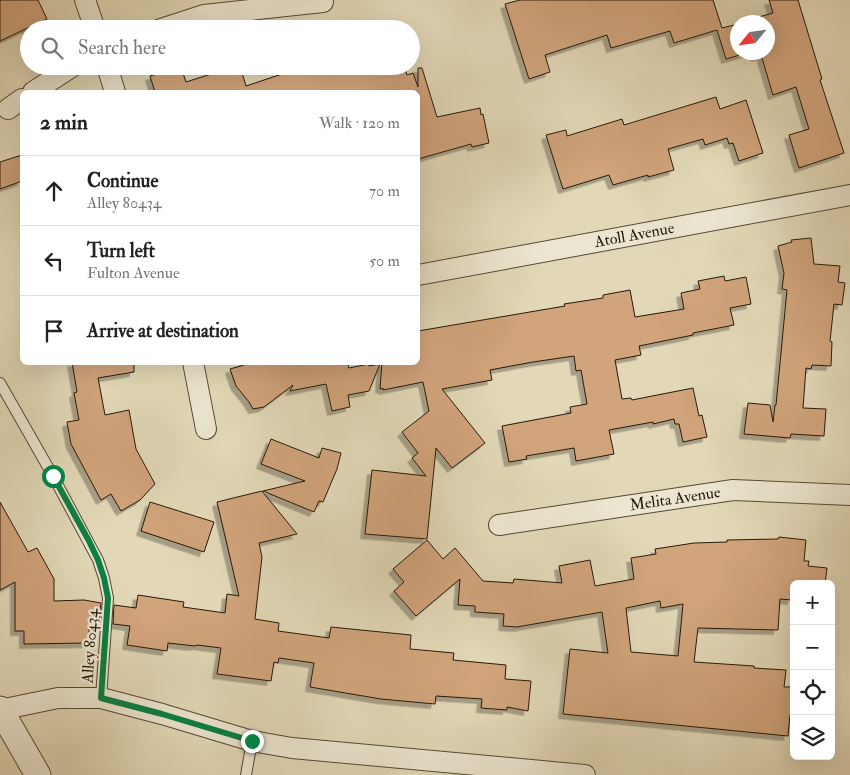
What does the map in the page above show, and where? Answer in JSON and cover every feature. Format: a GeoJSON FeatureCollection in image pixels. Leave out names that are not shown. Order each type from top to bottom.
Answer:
{"type":"FeatureCollection","features":[{"type":"Feature","properties":{"kind":"street"},"geometry":{"type":"LineString","coordinates":[[85,0],[92,20]]}},
{"type":"Feature","properties":{"kind":"street"},"geometry":{"type":"LineString","coordinates":[[188,20],[204,15],[323,2]]}},
{"type":"Feature","properties":{"kind":"street"},"geometry":{"type":"LineString","coordinates":[[36,90],[59,75]]}},
{"type":"Feature","properties":{"kind":"street"},"geometry":{"type":"LineString","coordinates":[[109,75],[114,90]]}},
{"type":"Feature","properties":{"kind":"street","name":"Atoll Avenue"},"geometry":{"type":"LineString","coordinates":[[420,275],[850,196]]}},
{"type":"Feature","properties":{"kind":"street"},"geometry":{"type":"LineString","coordinates":[[194,365],[206,429]]}},
{"type":"Feature","properties":{"kind":"street","name":"Melita Avenue"},"geometry":{"type":"LineString","coordinates":[[499,525],[733,490],[850,496]]}},
{"type":"Feature","properties":{"kind":"street"},"geometry":{"type":"LineString","coordinates":[[38,775],[0,709],[58,698],[101,698],[252,741],[292,748],[585,775]]}},
{"type":"Feature","properties":{"kind":"lane","name":"Alley 80434"},"geometry":{"type":"LineString","coordinates":[[0,383],[98,560],[104,578],[108,598],[101,698]]}},
{"type":"Feature","properties":{"kind":"lane"},"geometry":{"type":"LineString","coordinates":[[246,775],[252,741]]}},
{"type":"Feature","properties":{"kind":"building"},"geometry":{"type":"Polygon","coordinates":[[[0,0],[38,0],[47,19],[20,20],[20,32],[0,41],[0,0]]]}},
{"type":"Feature","properties":{"kind":"building"},"geometry":{"type":"Polygon","coordinates":[[[520,0],[713,0],[722,28],[730,26],[730,58],[726,59],[717,30],[674,43],[670,31],[611,48],[607,35],[545,55],[550,72],[529,79],[505,4],[520,0]]]}},
{"type":"Feature","properties":{"kind":"building"},"geometry":{"type":"Polygon","coordinates":[[[769,0],[798,0],[822,79],[820,80],[844,153],[799,168],[789,135],[809,129],[796,87],[773,95],[762,60],[775,60],[775,15],[766,15],[773,13],[769,0]]]}},
{"type":"Feature","properties":{"kind":"building"},"geometry":{"type":"Polygon","coordinates":[[[420,68],[422,68],[437,117],[480,108],[489,143],[472,147],[471,144],[420,158],[420,90],[154,90],[150,76],[184,75],[186,82],[208,75],[243,75],[246,86],[279,75],[414,75],[418,87],[418,75],[420,75],[420,68]]]}},
{"type":"Feature","properties":{"kind":"building"},"geometry":{"type":"Polygon","coordinates":[[[716,97],[720,109],[746,100],[763,153],[739,161],[733,143],[729,144],[727,138],[705,145],[703,139],[668,149],[674,170],[613,185],[609,175],[563,189],[546,135],[566,130],[567,136],[622,119],[624,125],[716,97]]]}},
{"type":"Feature","properties":{"kind":"building"},"geometry":{"type":"Polygon","coordinates":[[[20,156],[20,182],[0,189],[0,162],[20,156]]]}},
{"type":"Feature","properties":{"kind":"building"},"geometry":{"type":"Polygon","coordinates":[[[811,238],[814,264],[840,266],[838,282],[845,283],[842,305],[834,304],[830,341],[832,342],[831,366],[812,365],[811,369],[806,368],[803,408],[826,409],[824,436],[791,434],[790,438],[744,434],[748,403],[770,405],[773,422],[787,290],[782,289],[784,273],[778,246],[792,242],[791,240],[811,238]]]}},
{"type":"Feature","properties":{"kind":"building"},"geometry":{"type":"Polygon","coordinates":[[[724,276],[725,281],[746,277],[751,304],[730,308],[734,325],[639,346],[641,355],[615,360],[622,399],[631,398],[632,400],[693,388],[699,416],[702,415],[707,437],[683,442],[679,424],[675,424],[674,419],[609,430],[614,454],[576,461],[574,448],[526,456],[527,459],[509,462],[502,426],[571,413],[570,407],[587,404],[581,370],[576,371],[574,356],[490,370],[492,380],[442,389],[485,443],[452,468],[436,448],[427,539],[365,534],[372,470],[426,476],[412,458],[418,453],[402,432],[429,411],[423,382],[380,389],[382,365],[420,365],[420,331],[565,306],[564,304],[603,298],[603,295],[630,290],[635,317],[684,309],[681,293],[700,289],[698,281],[724,276]]]}},
{"type":"Feature","properties":{"kind":"building"},"geometry":{"type":"Polygon","coordinates":[[[72,365],[134,365],[134,372],[98,378],[105,415],[129,410],[136,449],[155,484],[140,500],[121,511],[111,494],[101,500],[71,444],[67,422],[79,420],[74,393],[77,392],[72,365]]]}},
{"type":"Feature","properties":{"kind":"building"},"geometry":{"type":"Polygon","coordinates":[[[244,365],[348,365],[349,368],[364,365],[380,365],[369,391],[348,395],[350,407],[332,411],[326,384],[290,391],[293,385],[264,407],[253,409],[236,386],[230,369],[244,365]]]}},
{"type":"Feature","properties":{"kind":"building"},"geometry":{"type":"Polygon","coordinates":[[[271,439],[319,458],[322,448],[341,453],[337,469],[323,502],[319,501],[314,512],[263,491],[305,481],[261,464],[271,439]]]}},
{"type":"Feature","properties":{"kind":"building"},"geometry":{"type":"Polygon","coordinates":[[[262,491],[297,534],[259,543],[262,557],[255,619],[279,623],[278,631],[329,638],[331,627],[411,635],[410,649],[454,653],[453,660],[506,665],[505,679],[531,681],[528,711],[507,707],[507,710],[481,708],[482,699],[436,696],[435,704],[381,699],[310,687],[314,663],[279,658],[278,663],[274,662],[271,681],[217,674],[221,648],[168,643],[167,651],[127,645],[130,626],[113,624],[114,605],[136,608],[138,595],[184,602],[183,607],[225,613],[227,594],[239,596],[217,502],[262,491]]]}},
{"type":"Feature","properties":{"kind":"building"},"geometry":{"type":"Polygon","coordinates":[[[0,502],[28,552],[37,548],[54,579],[54,601],[84,600],[101,603],[99,622],[90,620],[88,643],[24,644],[24,631],[15,631],[15,582],[0,590],[0,502]]]}},
{"type":"Feature","properties":{"kind":"building"},"geometry":{"type":"Polygon","coordinates":[[[150,502],[214,522],[204,552],[141,531],[150,502]]]}},
{"type":"Feature","properties":{"kind":"building"},"geometry":{"type":"Polygon","coordinates":[[[779,537],[806,540],[804,561],[809,561],[808,566],[827,568],[826,580],[790,580],[790,600],[780,599],[778,630],[698,628],[694,662],[786,670],[784,687],[790,687],[788,736],[563,714],[570,649],[608,653],[602,612],[517,627],[503,626],[504,614],[475,612],[475,606],[458,605],[460,579],[416,616],[394,591],[404,582],[393,569],[427,540],[443,559],[455,548],[483,581],[513,583],[514,579],[562,583],[559,566],[590,560],[595,586],[634,579],[631,558],[656,554],[655,549],[694,543],[727,542],[727,540],[778,539],[779,537]],[[660,601],[626,608],[631,652],[678,656],[683,604],[661,608],[660,601]]]}},
{"type":"Feature","properties":{"kind":"route"},"geometry":{"type":"LineString","coordinates":[[53,476],[89,541],[104,578],[108,598],[101,698],[252,741]]}}]}
